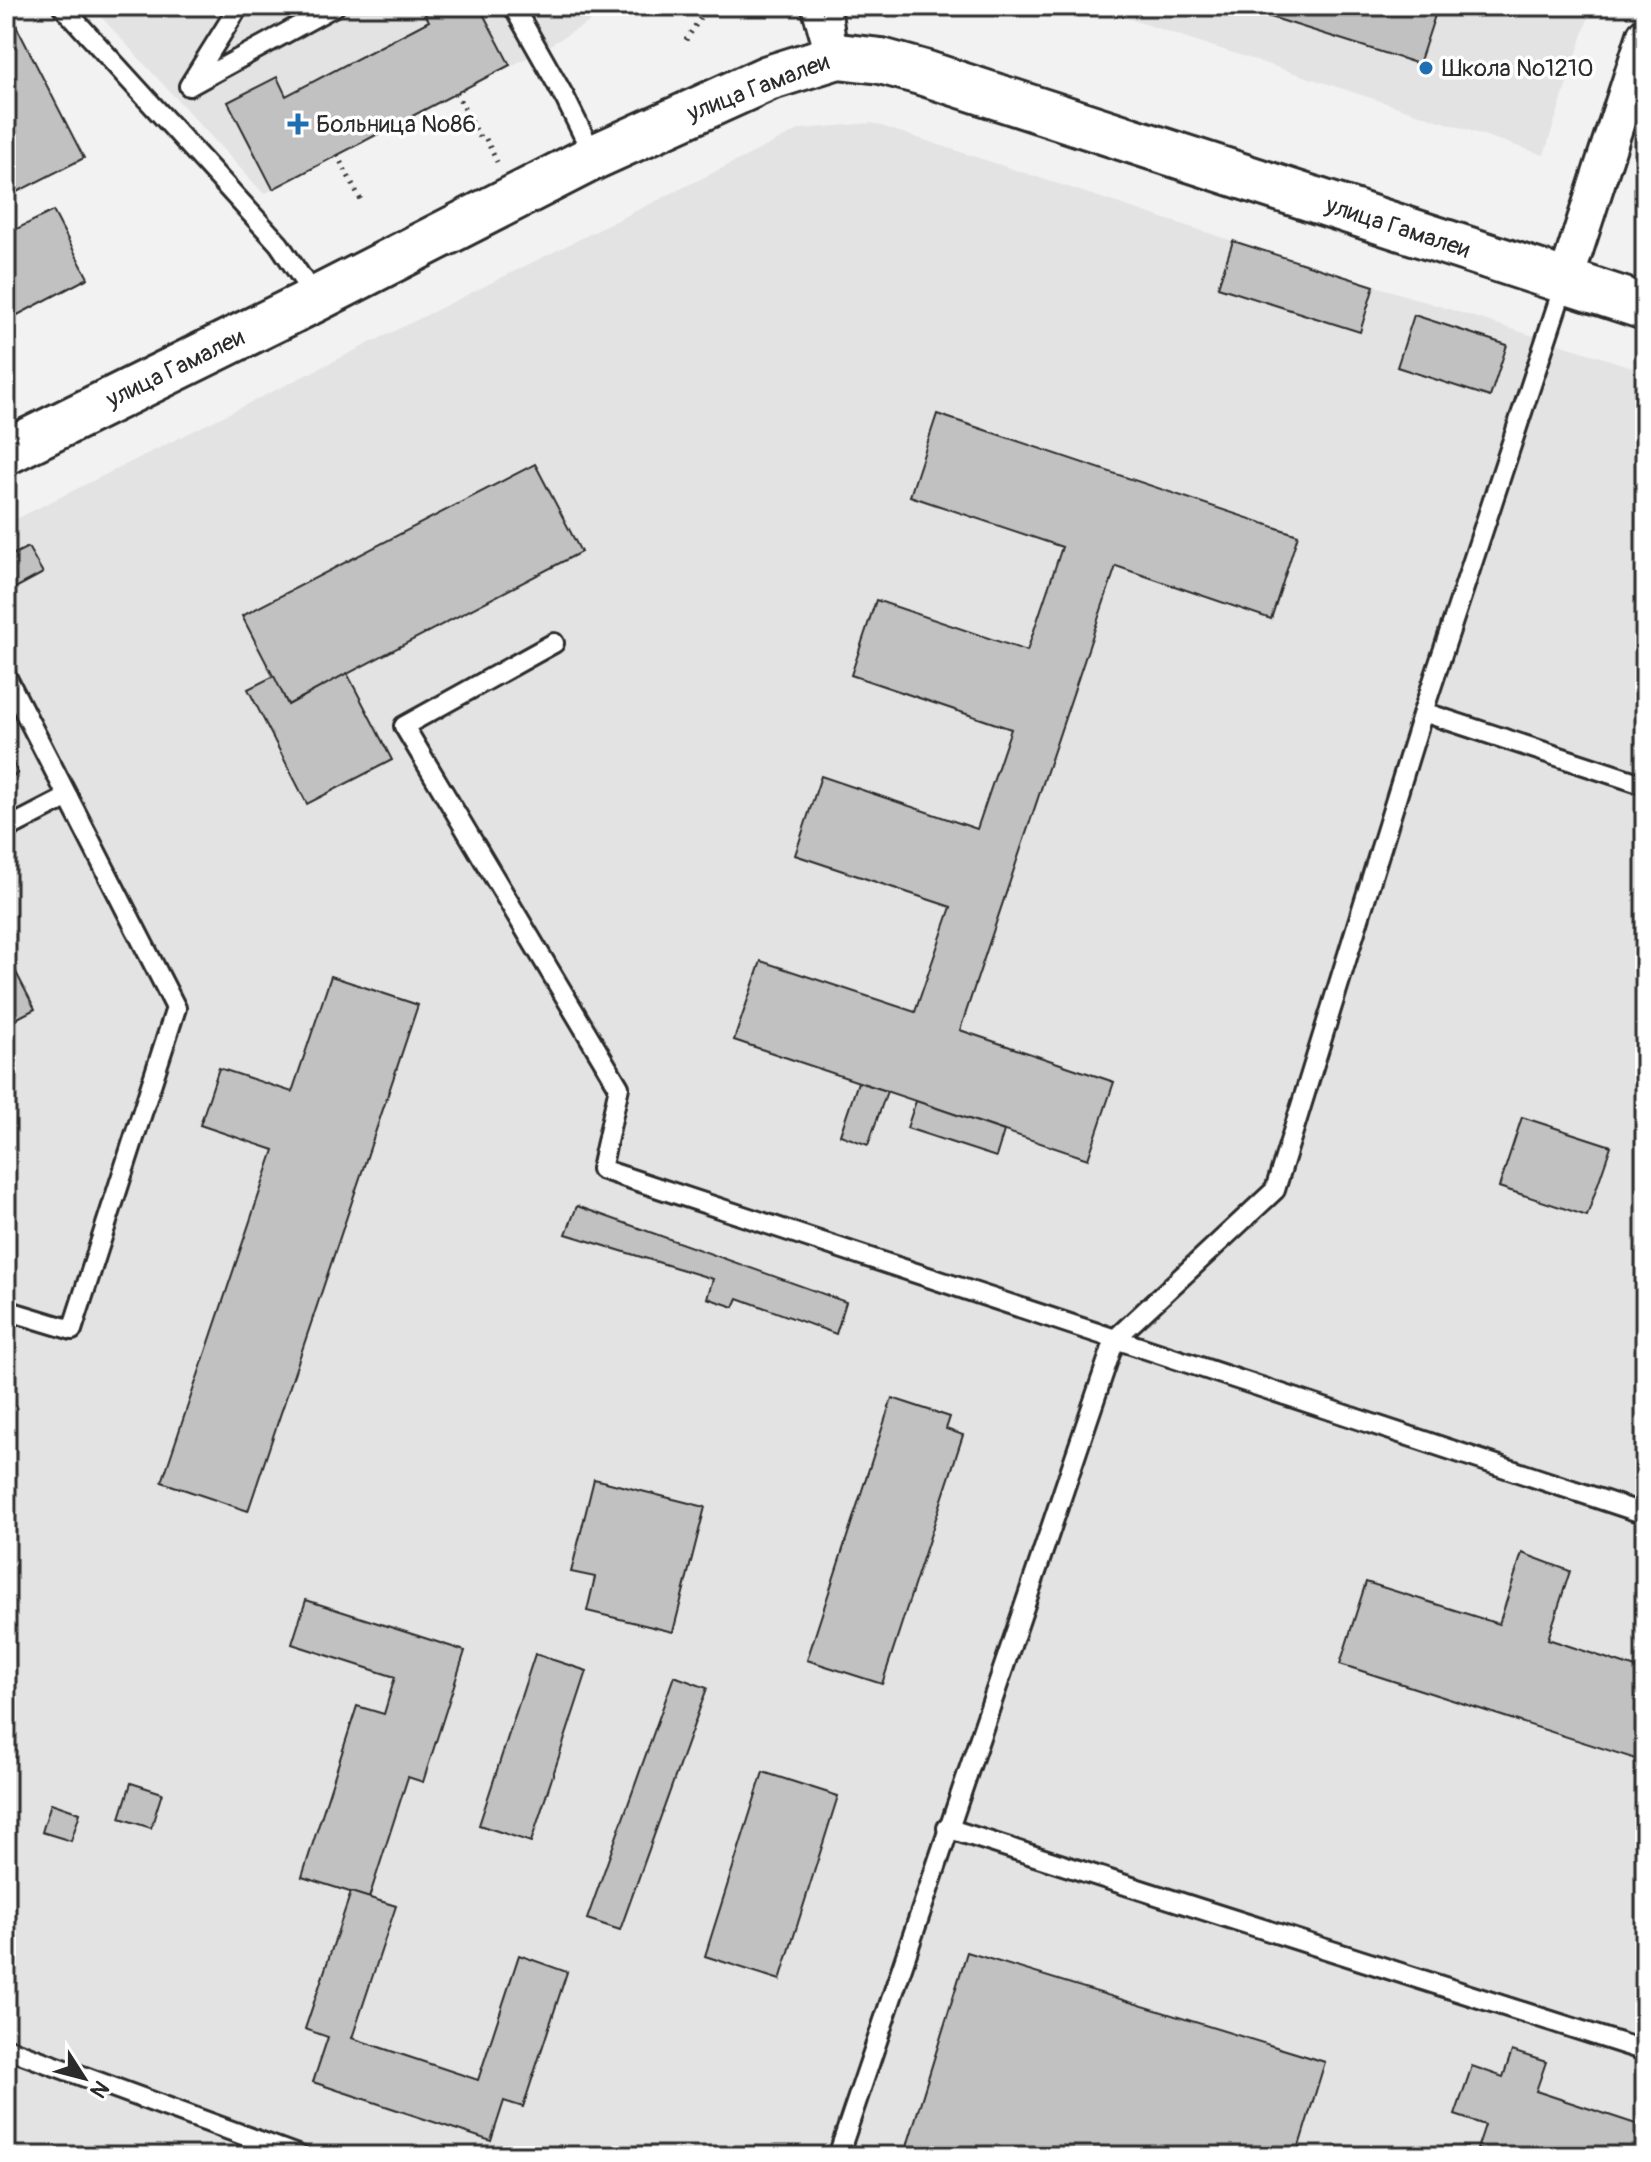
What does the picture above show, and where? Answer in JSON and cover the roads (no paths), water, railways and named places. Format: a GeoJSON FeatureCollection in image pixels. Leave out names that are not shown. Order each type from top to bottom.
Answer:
{"type":"FeatureCollection","features":[{"type":"Feature","properties":{"kind":"street"},"geometry":{"type":"LineString","coordinates":[[1565,282],[1645,35]]}},
{"type":"Feature","properties":{"kind":"street","name":"улица Гамалеи"},"geometry":{"type":"LineString","coordinates":[[6,452],[594,157],[768,78],[832,58],[881,61],[924,73],[1645,307]]}},
{"type":"Feature","properties":{"kind":"lane"},"geometry":{"type":"LineString","coordinates":[[62,6],[279,244],[316,299]]}},
{"type":"Feature","properties":{"kind":"lane"},"geometry":{"type":"LineString","coordinates":[[239,6],[189,86],[335,6]]}},
{"type":"Feature","properties":{"kind":"lane"},"geometry":{"type":"LineString","coordinates":[[513,6],[594,157]]}},
{"type":"Feature","properties":{"kind":"lane"},"geometry":{"type":"LineString","coordinates":[[811,6],[832,58]]}},
{"type":"Feature","properties":{"kind":"lane"},"geometry":{"type":"LineString","coordinates":[[831,6],[832,58]]}},
{"type":"Feature","properties":{"kind":"lane"},"geometry":{"type":"LineString","coordinates":[[838,2156],[1115,1339],[1275,1190],[1423,712],[1565,282]]}},
{"type":"Feature","properties":{"kind":"lane"},"geometry":{"type":"LineString","coordinates":[[554,643],[404,726],[619,1087],[601,1169],[1645,1514]]}},
{"type":"Feature","properties":{"kind":"lane"},"geometry":{"type":"LineString","coordinates":[[6,676],[176,1008],[72,1330],[6,1310]]}},
{"type":"Feature","properties":{"kind":"lane"},"geometry":{"type":"LineString","coordinates":[[1423,712],[1645,785]]}},
{"type":"Feature","properties":{"kind":"lane"},"geometry":{"type":"LineString","coordinates":[[6,829],[68,797]]}},
{"type":"Feature","properties":{"kind":"lane"},"geometry":{"type":"LineString","coordinates":[[947,1828],[1645,2051]]}},
{"type":"Feature","properties":{"kind":"lane"},"geometry":{"type":"LineString","coordinates":[[6,2048],[300,2156]]}},
{"type":"Feature","properties":{"kind":"place","name":"Школа №1210"},"geometry":{"type":"Point","coordinates":[1426,68]}},
{"type":"Feature","properties":{"kind":"place","name":"Больница №86"},"geometry":{"type":"Point","coordinates":[298,124]}}]}
